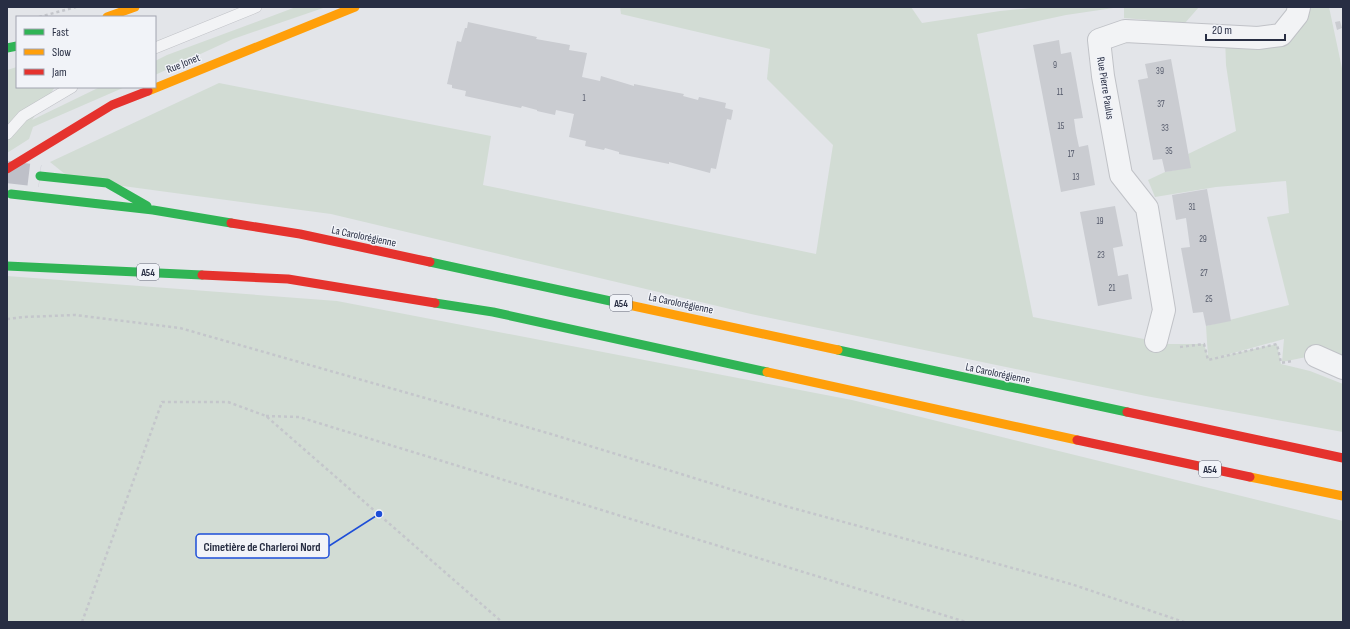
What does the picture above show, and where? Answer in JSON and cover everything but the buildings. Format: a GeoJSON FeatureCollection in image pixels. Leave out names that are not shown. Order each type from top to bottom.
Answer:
{"type":"FeatureCollection","features":[{"type":"Feature","properties":{"kind":"main road","name":"Rue Jonet"},"geometry":{"type":"LineString","coordinates":[[156,87],[355,7]]}},
{"type":"Feature","properties":{"kind":"main road","name":"Rue Jonet"},"geometry":{"type":"LineString","coordinates":[[7,169],[112,105],[154,88]]}},
{"type":"Feature","properties":{"kind":"main road"},"geometry":{"type":"LineString","coordinates":[[40,176],[107,183],[153,210]]}},
{"type":"Feature","properties":{"kind":"main road","name":"La Carolorégienne"},"geometry":{"type":"LineString","coordinates":[[11,194],[153,210],[308,236],[1343,458]]}},
{"type":"Feature","properties":{"kind":"main road","name":"A54"},"geometry":{"type":"LineString","coordinates":[[7,266],[288,279],[493,312],[1085,442],[1303,489],[1343,496]]}},
{"type":"Feature","properties":{"kind":"street","name":"Rue Pierre Paulus"},"geometry":{"type":"LineString","coordinates":[[1156,341],[1164,310],[1147,208],[1121,175],[1103,76],[1099,40],[1125,31],[1258,38],[1281,35],[1298,15],[1299,7]]}},
{"type":"Feature","properties":{"kind":"street"},"geometry":{"type":"LineString","coordinates":[[1316,356],[1343,368]]}},
{"type":"Feature","properties":{"kind":"lane"},"geometry":{"type":"LineString","coordinates":[[156,48],[256,7]]}},
{"type":"Feature","properties":{"kind":"lane"},"geometry":{"type":"LineString","coordinates":[[7,134],[23,116],[70,88]]}},
{"type":"Feature","properties":{"kind":"path"},"geometry":{"type":"LineString","coordinates":[[43,16],[76,7]]}},
{"type":"Feature","properties":{"kind":"path"},"geometry":{"type":"LineString","coordinates":[[7,319],[24,316],[75,315],[180,328],[551,434],[785,506],[1071,584],[1184,622]]}},
{"type":"Feature","properties":{"kind":"path"},"geometry":{"type":"LineString","coordinates":[[1156,341],[1183,348],[1204,344],[1208,360],[1277,344],[1281,363],[1316,356]]}},
{"type":"Feature","properties":{"kind":"path"},"geometry":{"type":"LineString","coordinates":[[82,622],[162,402],[228,402],[266,416],[299,417],[966,622]]}},
{"type":"Feature","properties":{"kind":"path"},"geometry":{"type":"LineString","coordinates":[[266,416],[502,622]]}},
{"type":"Feature","properties":{"kind":"shaded area"},"geometry":{"type":"Polygon","coordinates":[[[296,7],[326,7],[233,39],[156,75],[156,60],[167,55],[296,7]]]}},
{"type":"Feature","properties":{"kind":"shaded area"},"geometry":{"type":"Polygon","coordinates":[[[620,7],[911,7],[922,23],[1000,11],[1043,7],[1120,7],[1066,15],[977,34],[1033,317],[1169,344],[1204,344],[1208,357],[1206,326],[1289,305],[1267,217],[1289,213],[1286,181],[1216,187],[1155,197],[1148,180],[1165,172],[1190,167],[1188,154],[1236,131],[1226,65],[1225,36],[1281,35],[1296,7],[1329,7],[1343,73],[1343,359],[1316,355],[1282,362],[1284,339],[1219,357],[1277,344],[1281,364],[1310,371],[1343,384],[1343,432],[1146,396],[751,314],[331,214],[71,179],[50,162],[219,83],[491,136],[483,185],[816,254],[833,145],[767,79],[770,49],[621,14],[620,7]]]}},
{"type":"Feature","properties":{"kind":"shaded area"},"geometry":{"type":"Polygon","coordinates":[[[1124,7],[1199,7],[1185,23],[1124,18],[1124,7]]]}},
{"type":"Feature","properties":{"kind":"shaded area"},"geometry":{"type":"Polygon","coordinates":[[[16,67],[16,88],[54,88],[32,120],[98,88],[123,88],[33,127],[29,139],[7,153],[7,70],[16,67]]]}},
{"type":"Feature","properties":{"kind":"shaded area"},"geometry":{"type":"Polygon","coordinates":[[[7,276],[337,301],[852,400],[1343,521],[1343,622],[7,622],[7,276]]]}},
{"type":"Feature","properties":{"kind":"tunnel"},"geometry":{"type":"LineString","coordinates":[[7,172],[40,176]]}},
{"type":"Feature","properties":{"kind":"traffic: fast"},"geometry":{"type":"LineString","coordinates":[[7,48],[16,46]]}},
{"type":"Feature","properties":{"kind":"traffic: fast"},"geometry":{"type":"LineString","coordinates":[[40,176],[107,183],[147,206]]}},
{"type":"Feature","properties":{"kind":"traffic: fast"},"geometry":{"type":"LineString","coordinates":[[11,194],[153,210],[231,223]]}},
{"type":"Feature","properties":{"kind":"traffic: fast"},"geometry":{"type":"LineString","coordinates":[[430,262],[615,302]]}},
{"type":"Feature","properties":{"kind":"traffic: fast"},"geometry":{"type":"LineString","coordinates":[[7,266],[202,275]]}},
{"type":"Feature","properties":{"kind":"traffic: fast"},"geometry":{"type":"LineString","coordinates":[[435,303],[493,312],[767,372]]}},
{"type":"Feature","properties":{"kind":"traffic: fast"},"geometry":{"type":"LineString","coordinates":[[838,350],[1127,412]]}},
{"type":"Feature","properties":{"kind":"traffic: slow"},"geometry":{"type":"LineString","coordinates":[[110,16],[135,7]]}},
{"type":"Feature","properties":{"kind":"traffic: slow"},"geometry":{"type":"LineString","coordinates":[[156,88],[355,7]]}},
{"type":"Feature","properties":{"kind":"traffic: slow"},"geometry":{"type":"LineString","coordinates":[[148,91],[155,88]]}},
{"type":"Feature","properties":{"kind":"traffic: slow"},"geometry":{"type":"LineString","coordinates":[[615,302],[838,350]]}},
{"type":"Feature","properties":{"kind":"traffic: slow"},"geometry":{"type":"LineString","coordinates":[[767,372],[1077,440]]}},
{"type":"Feature","properties":{"kind":"traffic: slow"},"geometry":{"type":"LineString","coordinates":[[1250,477],[1343,496]]}},
{"type":"Feature","properties":{"kind":"traffic: jam"},"geometry":{"type":"LineString","coordinates":[[7,169],[112,105],[148,91]]}},
{"type":"Feature","properties":{"kind":"traffic: jam"},"geometry":{"type":"LineString","coordinates":[[231,223],[300,234],[430,262]]}},
{"type":"Feature","properties":{"kind":"traffic: jam"},"geometry":{"type":"LineString","coordinates":[[202,275],[288,279],[435,303]]}},
{"type":"Feature","properties":{"kind":"traffic: jam"},"geometry":{"type":"LineString","coordinates":[[1127,412],[1343,458]]}},
{"type":"Feature","properties":{"kind":"traffic: jam"},"geometry":{"type":"LineString","coordinates":[[1077,440],[1250,477]]}},
{"type":"Feature","properties":{"kind":"place","name":"Cimetière de Charleroi Nord"},"geometry":{"type":"Point","coordinates":[379,514]}}]}
